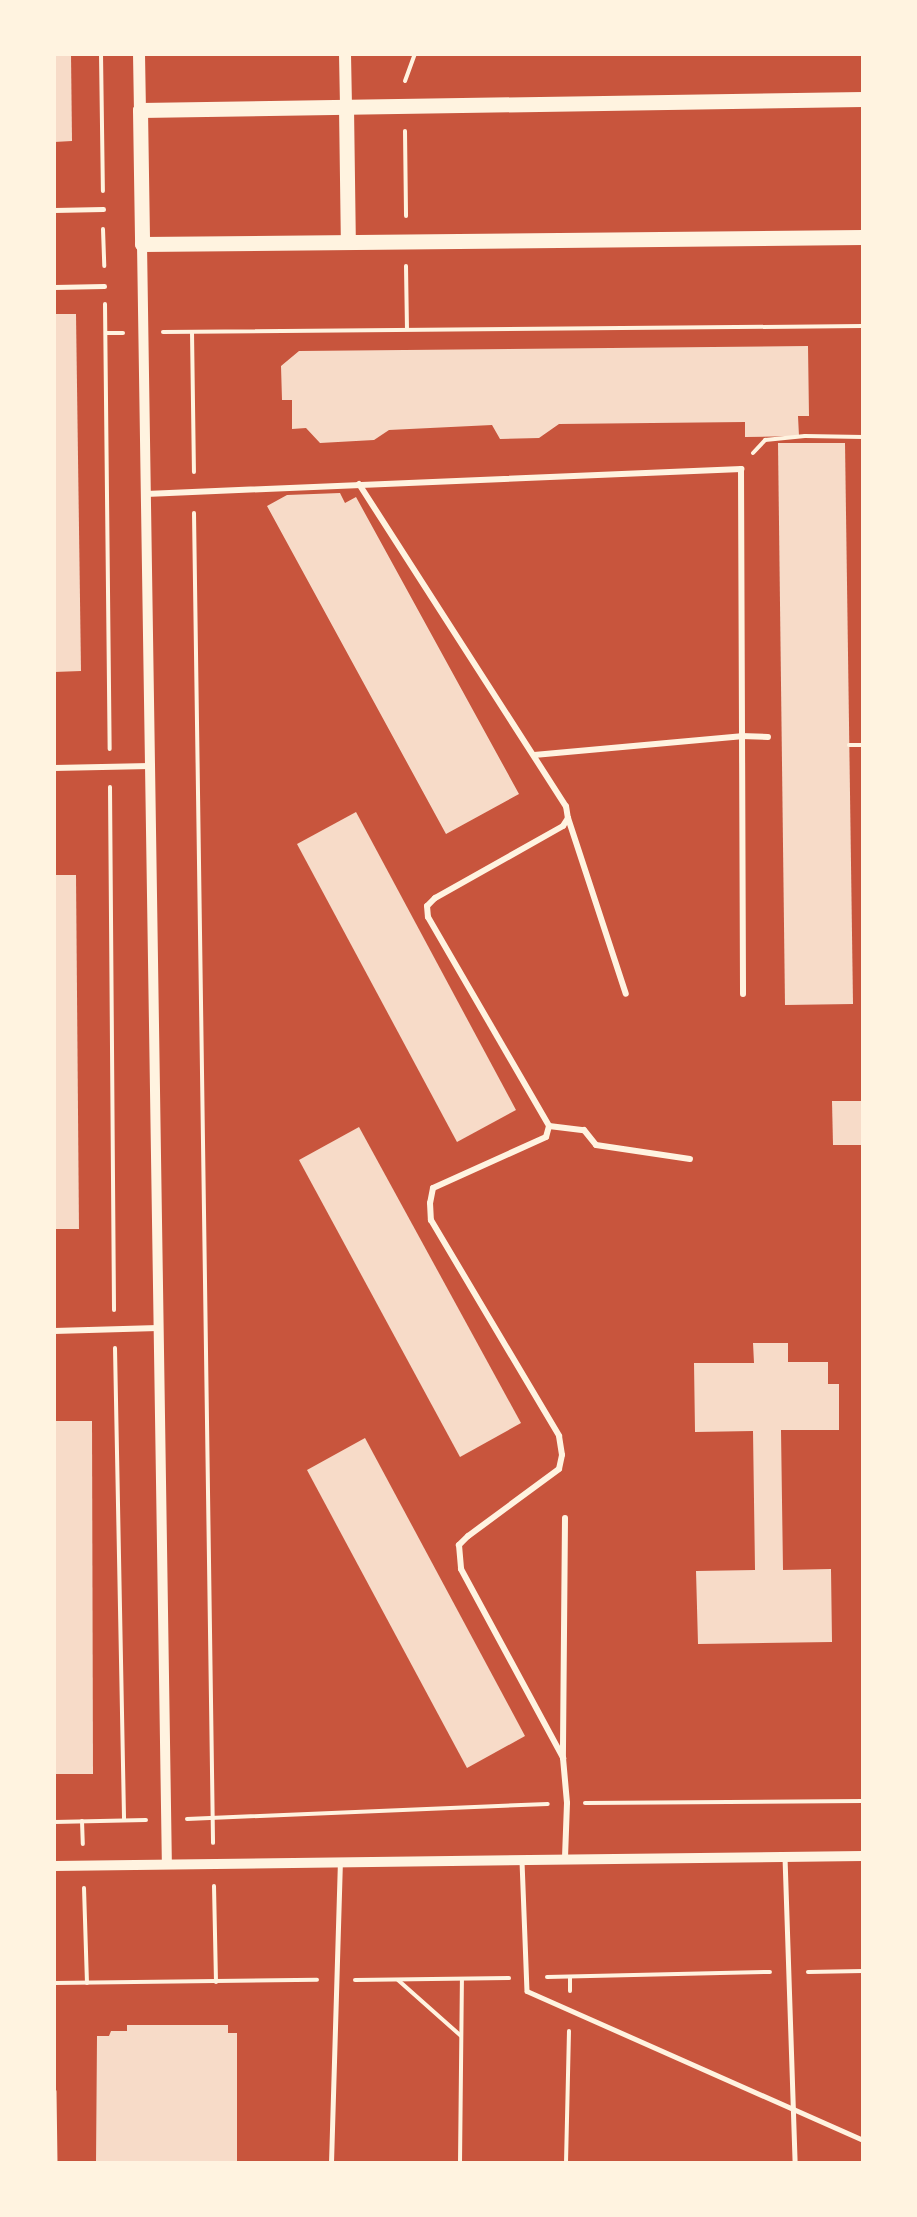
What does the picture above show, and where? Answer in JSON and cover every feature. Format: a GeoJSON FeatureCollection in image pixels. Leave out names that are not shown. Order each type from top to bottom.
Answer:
{"type":"FeatureCollection","features":[{"type":"Feature","properties":{"kind":"main road"},"geometry":{"type":"LineString","coordinates":[[139,54],[142,244],[863,237]]}},
{"type":"Feature","properties":{"kind":"main road"},"geometry":{"type":"LineString","coordinates":[[345,54],[348,242]]}},
{"type":"Feature","properties":{"kind":"main road"},"geometry":{"type":"LineString","coordinates":[[140,110],[863,99]]}},
{"type":"Feature","properties":{"kind":"street"},"geometry":{"type":"LineString","coordinates":[[54,210],[103,209]]}},
{"type":"Feature","properties":{"kind":"street"},"geometry":{"type":"LineString","coordinates":[[142,244],[166,1864]]}},
{"type":"Feature","properties":{"kind":"street"},"geometry":{"type":"LineString","coordinates":[[54,286],[104,286]]}},
{"type":"Feature","properties":{"kind":"street"},"geometry":{"type":"LineString","coordinates":[[146,494],[194,490],[741,469],[743,994]]}},
{"type":"Feature","properties":{"kind":"street"},"geometry":{"type":"LineString","coordinates":[[359,484],[566,806],[626,994]]}},
{"type":"Feature","properties":{"kind":"street"},"geometry":{"type":"LineString","coordinates":[[534,755],[741,736],[768,737]]}},
{"type":"Feature","properties":{"kind":"street"},"geometry":{"type":"LineString","coordinates":[[54,768],[150,766]]}},
{"type":"Feature","properties":{"kind":"street"},"geometry":{"type":"LineString","coordinates":[[563,1758],[461,1569],[459,1545],[559,1469],[562,1455],[559,1436],[430,1220],[433,1188],[546,1137],[549,1126],[428,917],[427,906],[435,898],[563,826],[568,818]]}},
{"type":"Feature","properties":{"kind":"street"},"geometry":{"type":"LineString","coordinates":[[549,1126],[584,1130],[596,1145],[690,1159]]}},
{"type":"Feature","properties":{"kind":"street"},"geometry":{"type":"LineString","coordinates":[[54,1331],[158,1328]]}},
{"type":"Feature","properties":{"kind":"street"},"geometry":{"type":"LineString","coordinates":[[565,1518],[563,1758],[567,1803],[566,1858]]}},
{"type":"Feature","properties":{"kind":"street"},"geometry":{"type":"LineString","coordinates":[[54,1866],[863,1856]]}},
{"type":"Feature","properties":{"kind":"lane"},"geometry":{"type":"LineString","coordinates":[[785,1857],[795,2163]]}},
{"type":"Feature","properties":{"kind":"lane"},"geometry":{"type":"LineString","coordinates":[[522,1860],[527,1991],[863,2140]]}},
{"type":"Feature","properties":{"kind":"lane"},"geometry":{"type":"LineString","coordinates":[[331,2163],[340,1862]]}},
{"type":"Feature","properties":{"kind":"lane"},"geometry":{"type":"LineString","coordinates":[[54,2091],[55,2163]]}},
{"type":"Feature","properties":{"kind":"path"},"geometry":{"type":"LineString","coordinates":[[101,54],[106,333],[115,1330],[124,1820]]}},
{"type":"Feature","properties":{"kind":"path"},"geometry":{"type":"LineString","coordinates":[[407,329],[405,78],[415,54]]}},
{"type":"Feature","properties":{"kind":"path"},"geometry":{"type":"LineString","coordinates":[[106,333],[863,326]]}},
{"type":"Feature","properties":{"kind":"path"},"geometry":{"type":"LineString","coordinates":[[192,332],[216,1982]]}},
{"type":"Feature","properties":{"kind":"path"},"geometry":{"type":"LineString","coordinates":[[741,469],[765,440],[805,436],[863,437]]}},
{"type":"Feature","properties":{"kind":"path"},"geometry":{"type":"LineString","coordinates":[[849,745],[863,745]]}},
{"type":"Feature","properties":{"kind":"path"},"geometry":{"type":"LineString","coordinates":[[54,1821],[213,1819],[567,1803],[863,1801]]}},
{"type":"Feature","properties":{"kind":"path"},"geometry":{"type":"LineString","coordinates":[[82,1821],[87,1983]]}},
{"type":"Feature","properties":{"kind":"path"},"geometry":{"type":"LineString","coordinates":[[54,1983],[863,1971]]}},
{"type":"Feature","properties":{"kind":"path"},"geometry":{"type":"LineString","coordinates":[[566,2163],[570,1977]]}},
{"type":"Feature","properties":{"kind":"path"},"geometry":{"type":"LineString","coordinates":[[460,2163],[462,1978]]}},
{"type":"Feature","properties":{"kind":"path"},"geometry":{"type":"LineString","coordinates":[[398,1979],[461,2036]]}},
{"type":"Feature","properties":{"kind":"building"},"geometry":{"type":"Polygon","coordinates":[[[54,54],[71,54],[72,141],[54,142],[54,54]]]}},
{"type":"Feature","properties":{"kind":"building"},"geometry":{"type":"Polygon","coordinates":[[[54,314],[76,314],[81,671],[54,672],[54,314]]]}},
{"type":"Feature","properties":{"kind":"building"},"geometry":{"type":"Polygon","coordinates":[[[808,346],[809,416],[798,416],[799,436],[745,437],[745,422],[559,424],[539,438],[500,439],[492,425],[389,430],[374,440],[320,443],[306,428],[292,429],[292,400],[282,400],[281,366],[299,351],[808,346]]]}},
{"type":"Feature","properties":{"kind":"building"},"geometry":{"type":"Polygon","coordinates":[[[778,443],[845,443],[853,1004],[785,1005],[778,443]]]}},
{"type":"Feature","properties":{"kind":"building"},"geometry":{"type":"Polygon","coordinates":[[[340,493],[345,503],[356,497],[519,794],[446,834],[267,506],[287,495],[340,493]]]}},
{"type":"Feature","properties":{"kind":"building"},"geometry":{"type":"Polygon","coordinates":[[[356,812],[516,1110],[457,1142],[297,844],[356,812]]]}},
{"type":"Feature","properties":{"kind":"building"},"geometry":{"type":"Polygon","coordinates":[[[54,875],[76,875],[79,1229],[54,1229],[54,875]]]}},
{"type":"Feature","properties":{"kind":"building"},"geometry":{"type":"Polygon","coordinates":[[[832,1101],[862,1101],[863,1145],[833,1145],[832,1101]]]}},
{"type":"Feature","properties":{"kind":"building"},"geometry":{"type":"Polygon","coordinates":[[[359,1127],[521,1423],[460,1457],[299,1160],[359,1127]]]}},
{"type":"Feature","properties":{"kind":"building"},"geometry":{"type":"Polygon","coordinates":[[[753,1343],[788,1343],[788,1362],[828,1362],[828,1384],[839,1384],[839,1430],[781,1430],[783,1570],[831,1569],[832,1642],[698,1644],[696,1571],[755,1570],[753,1431],[695,1432],[694,1363],[754,1363],[753,1343]]]}},
{"type":"Feature","properties":{"kind":"building"},"geometry":{"type":"Polygon","coordinates":[[[54,1421],[92,1421],[93,1774],[54,1774],[54,1421]]]}},
{"type":"Feature","properties":{"kind":"building"},"geometry":{"type":"Polygon","coordinates":[[[365,1438],[525,1736],[467,1768],[307,1470],[365,1438]]]}},
{"type":"Feature","properties":{"kind":"building"},"geometry":{"type":"Polygon","coordinates":[[[127,2025],[228,2025],[228,2033],[237,2033],[237,2163],[96,2163],[97,2036],[109,2036],[111,2031],[127,2031],[127,2025]]]}}]}
